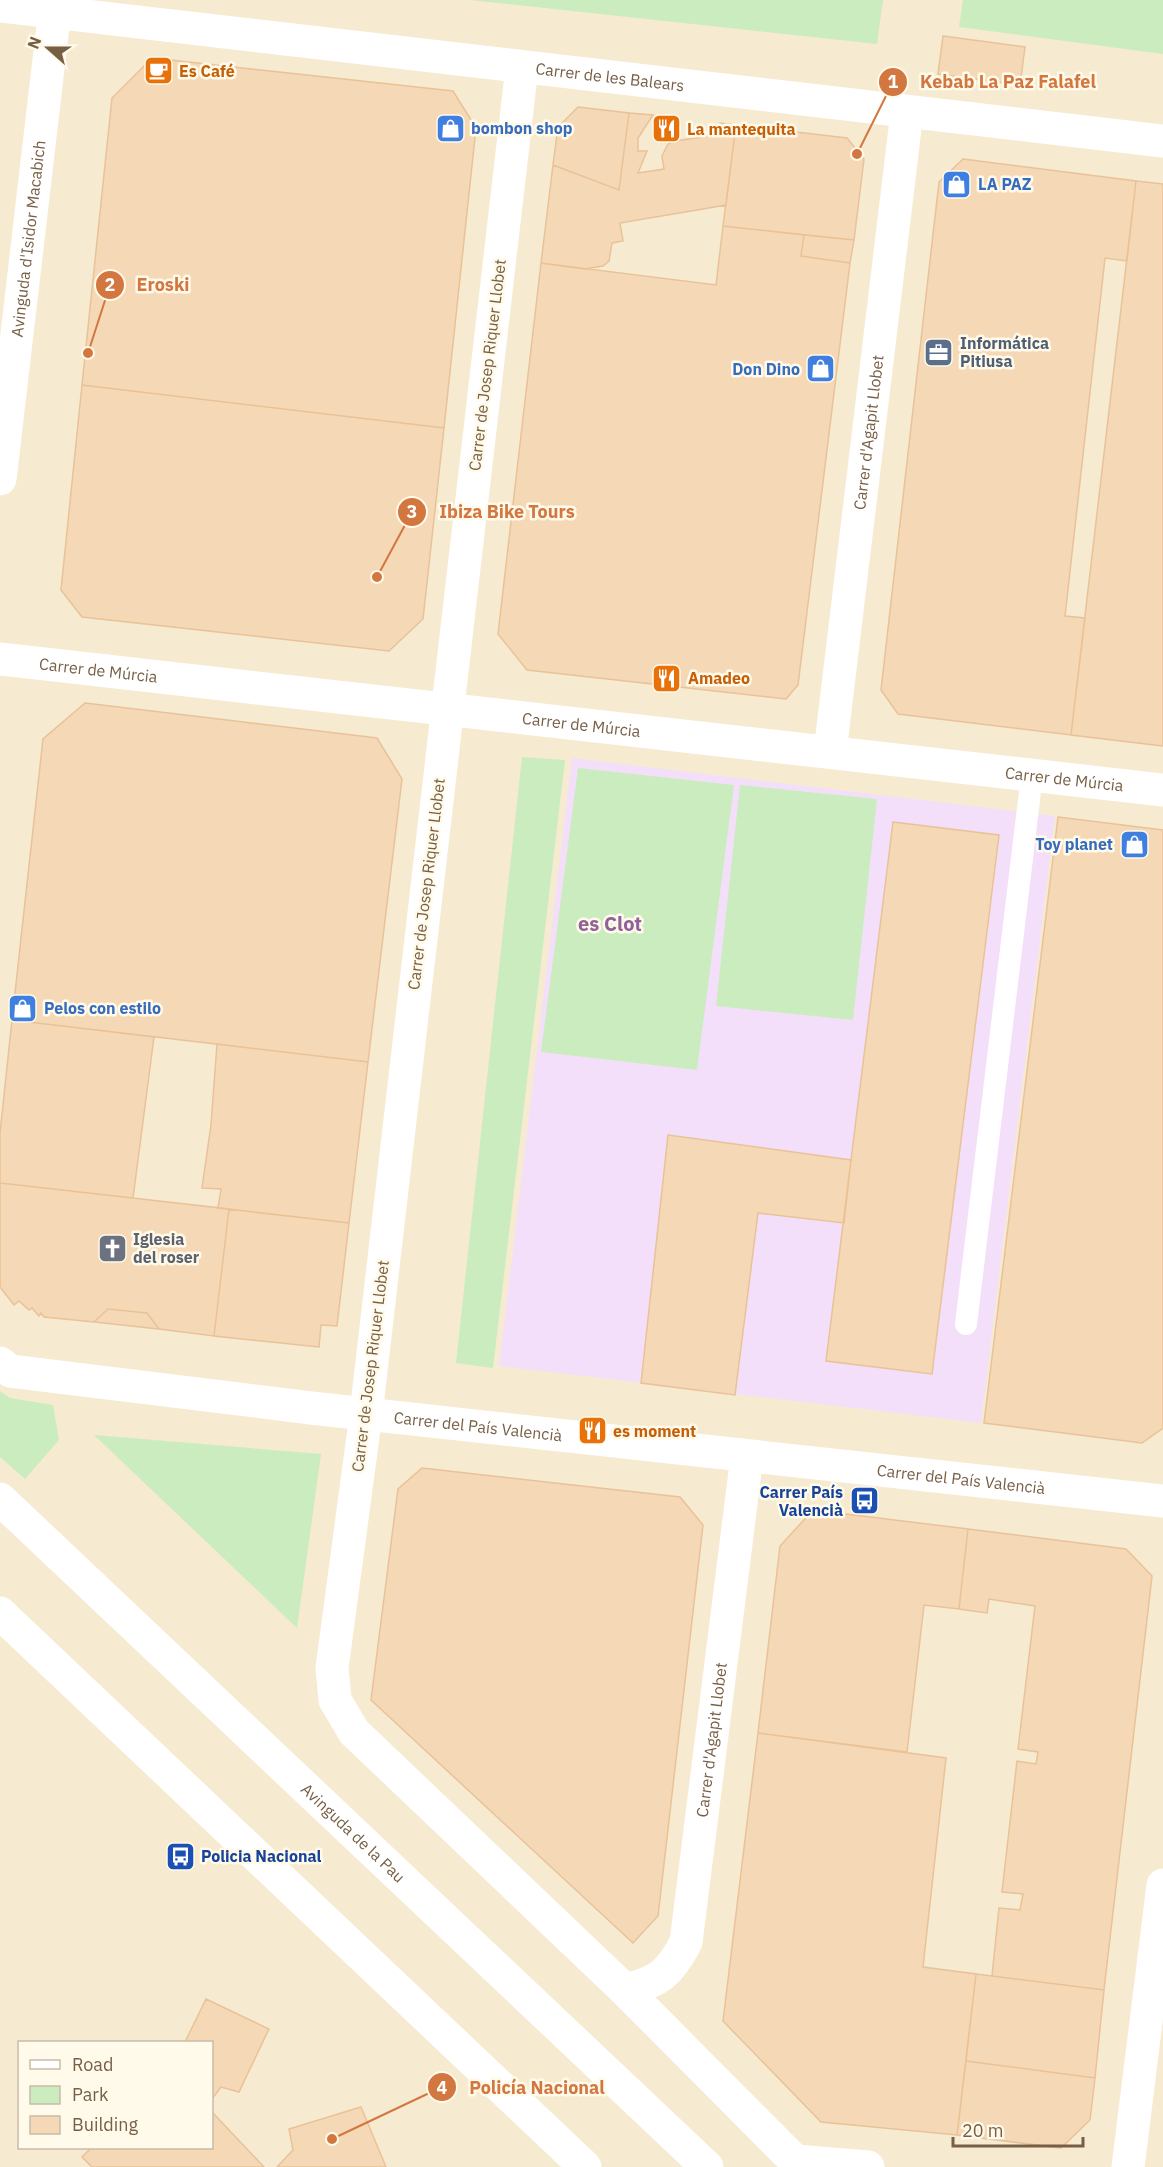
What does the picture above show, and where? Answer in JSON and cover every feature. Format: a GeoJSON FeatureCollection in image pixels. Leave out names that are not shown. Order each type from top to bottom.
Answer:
{"type":"FeatureCollection","features":[{"type":"Feature","properties":{"kind":"street","name":"Carrer de les Balears"},"geometry":{"type":"LineString","coordinates":[[0,6],[56,6],[522,67],[1163,141]]}},
{"type":"Feature","properties":{"kind":"street","name":"Avinguda d'Isidor Macabich"},"geometry":{"type":"LineString","coordinates":[[0,479],[56,6]]}},
{"type":"Feature","properties":{"kind":"street","name":"Carrer de Josep Riquer Llobet"},"geometry":{"type":"LineString","coordinates":[[522,67],[366,1414],[332,1668],[335,1700],[354,1732],[625,1989]]}},
{"type":"Feature","properties":{"kind":"street","name":"Carrer d'Agapit Llobet"},"geometry":{"type":"LineString","coordinates":[[830,752],[907,111]]}},
{"type":"Feature","properties":{"kind":"street","name":"Carrer de Múrcia"},"geometry":{"type":"LineString","coordinates":[[0,659],[1163,790]]}},
{"type":"Feature","properties":{"kind":"street","name":"Carrer del País Valencià"},"geometry":{"type":"LineString","coordinates":[[5,1367],[366,1414],[1163,1501]]}},
{"type":"Feature","properties":{"kind":"street","name":"Carrer d'Agapit Llobet"},"geometry":{"type":"LineString","coordinates":[[625,1989],[659,1979],[675,1964],[686,1942],[747,1456]]}},
{"type":"Feature","properties":{"kind":"street","name":"Avinguda de la Pau"},"geometry":{"type":"LineString","coordinates":[[0,1499],[707,2167]]}},
{"type":"Feature","properties":{"kind":"street"},"geometry":{"type":"LineString","coordinates":[[0,1613],[585,2167]]}},
{"type":"Feature","properties":{"kind":"street"},"geometry":{"type":"LineString","coordinates":[[1128,2167],[1163,1885]]}},
{"type":"Feature","properties":{"kind":"street"},"geometry":{"type":"LineString","coordinates":[[625,1989],[798,2164],[868,2167]]}},
{"type":"Feature","properties":{"kind":"lane"},"geometry":{"type":"LineString","coordinates":[[966,1324],[1032,775]]}},
{"type":"Feature","properties":{"kind":"shaded area"},"geometry":{"type":"Polygon","coordinates":[[[0,0],[1163,0],[1163,2167],[0,2167],[0,0]]]}},
{"type":"Feature","properties":{"kind":"shaded area"},"geometry":{"type":"Polygon","coordinates":[[[572,758],[1055,816],[981,1423],[499,1366],[572,758]]]}},
{"type":"Feature","properties":{"kind":"green space"},"geometry":{"type":"Polygon","coordinates":[[[470,0],[883,0],[877,44],[470,0]]]}},
{"type":"Feature","properties":{"kind":"green space"},"geometry":{"type":"Polygon","coordinates":[[[963,0],[1163,0],[1163,54],[959,27],[963,0]]]}},
{"type":"Feature","properties":{"kind":"green space"},"geometry":{"type":"Polygon","coordinates":[[[522,757],[565,760],[493,1368],[456,1363],[522,757]]]}},
{"type":"Feature","properties":{"kind":"green space"},"geometry":{"type":"Polygon","coordinates":[[[578,768],[734,785],[697,1070],[541,1052],[578,768]]]}},
{"type":"Feature","properties":{"kind":"green space"},"geometry":{"type":"Polygon","coordinates":[[[740,785],[877,799],[853,1020],[716,1006],[740,785]]]}},
{"type":"Feature","properties":{"kind":"green space"},"geometry":{"type":"Polygon","coordinates":[[[0,1391],[10,1398],[53,1405],[59,1440],[25,1479],[0,1457],[0,1391]]]}},
{"type":"Feature","properties":{"kind":"green space"},"geometry":{"type":"Polygon","coordinates":[[[94,1435],[321,1454],[297,1628],[94,1435]]]}},
{"type":"Feature","properties":{"kind":"building"},"geometry":{"type":"Polygon","coordinates":[[[943,36],[1025,47],[1020,85],[938,74],[943,36]]]}},
{"type":"Feature","properties":{"kind":"building"},"geometry":{"type":"Polygon","coordinates":[[[152,58],[453,91],[476,128],[444,428],[82,385],[112,98],[152,58]]]}},
{"type":"Feature","properties":{"kind":"building"},"geometry":{"type":"Polygon","coordinates":[[[578,107],[629,113],[619,190],[553,165],[558,127],[578,107]]]}},
{"type":"Feature","properties":{"kind":"building"},"geometry":{"type":"Polygon","coordinates":[[[629,113],[653,115],[638,138],[638,151],[647,151],[638,173],[664,169],[662,156],[668,144],[674,141],[718,135],[720,123],[736,125],[726,205],[620,223],[623,241],[612,243],[609,261],[603,266],[584,269],[541,263],[553,165],[619,190],[629,113]]]}},
{"type":"Feature","properties":{"kind":"building"},"geometry":{"type":"Polygon","coordinates":[[[736,125],[847,138],[864,159],[854,240],[723,226],[736,125]]]}},
{"type":"Feature","properties":{"kind":"building"},"geometry":{"type":"Polygon","coordinates":[[[963,159],[1136,181],[1127,261],[1105,258],[1065,616],[1085,618],[1071,735],[898,714],[881,690],[939,182],[963,159]]]}},
{"type":"Feature","properties":{"kind":"building"},"geometry":{"type":"Polygon","coordinates":[[[1136,181],[1163,184],[1163,746],[1071,735],[1136,181]]]}},
{"type":"Feature","properties":{"kind":"building"},"geometry":{"type":"Polygon","coordinates":[[[723,226],[804,235],[801,256],[850,263],[798,685],[786,699],[527,670],[498,634],[541,263],[716,285],[723,226]]]}},
{"type":"Feature","properties":{"kind":"building"},"geometry":{"type":"Polygon","coordinates":[[[804,235],[854,240],[850,263],[801,256],[804,235]]]}},
{"type":"Feature","properties":{"kind":"building"},"geometry":{"type":"Polygon","coordinates":[[[82,385],[444,428],[423,619],[389,651],[82,617],[61,590],[82,385]]]}},
{"type":"Feature","properties":{"kind":"building"},"geometry":{"type":"Polygon","coordinates":[[[85,703],[377,738],[402,779],[368,1062],[12,1020],[43,739],[85,703]]]}},
{"type":"Feature","properties":{"kind":"building"},"geometry":{"type":"Polygon","coordinates":[[[1058,817],[1163,830],[1163,1428],[1142,1443],[984,1423],[1058,817]]]}},
{"type":"Feature","properties":{"kind":"building"},"geometry":{"type":"Polygon","coordinates":[[[893,822],[999,835],[932,1374],[826,1361],[893,822]]]}},
{"type":"Feature","properties":{"kind":"building"},"geometry":{"type":"Polygon","coordinates":[[[12,1020],[154,1037],[133,1198],[0,1183],[0,1133],[12,1020]]]}},
{"type":"Feature","properties":{"kind":"building"},"geometry":{"type":"Polygon","coordinates":[[[217,1044],[368,1062],[349,1223],[218,1208],[221,1189],[202,1188],[211,1125],[217,1044]]]}},
{"type":"Feature","properties":{"kind":"building"},"geometry":{"type":"Polygon","coordinates":[[[668,1135],[851,1160],[844,1223],[758,1213],[735,1395],[641,1383],[668,1135]]]}},
{"type":"Feature","properties":{"kind":"building","name":"Iglesia del roser"},"geometry":{"type":"Polygon","coordinates":[[[0,1183],[229,1209],[214,1336],[159,1329],[147,1313],[108,1309],[94,1322],[44,1317],[41,1313],[39,1316],[32,1308],[29,1310],[19,1301],[14,1305],[0,1287],[0,1183]]]}},
{"type":"Feature","properties":{"kind":"building"},"geometry":{"type":"Polygon","coordinates":[[[229,1209],[349,1223],[337,1326],[321,1325],[319,1347],[214,1336],[229,1209]]]}},
{"type":"Feature","properties":{"kind":"building"},"geometry":{"type":"Polygon","coordinates":[[[108,1309],[147,1313],[159,1329],[94,1322],[108,1309]]]}},
{"type":"Feature","properties":{"kind":"building"},"geometry":{"type":"Polygon","coordinates":[[[422,1468],[680,1497],[703,1525],[658,1916],[633,1943],[371,1700],[398,1489],[422,1468]]]}},
{"type":"Feature","properties":{"kind":"building"},"geometry":{"type":"Polygon","coordinates":[[[813,1510],[968,1529],[959,1609],[924,1605],[907,1752],[758,1733],[780,1546],[813,1510]]]}},
{"type":"Feature","properties":{"kind":"building"},"geometry":{"type":"Polygon","coordinates":[[[968,1529],[1126,1549],[1152,1576],[1104,1990],[992,1976],[999,1908],[1020,1910],[1023,1894],[1002,1892],[1017,1761],[1036,1764],[1038,1752],[1018,1749],[1035,1606],[989,1599],[987,1613],[959,1609],[968,1529]]]}},
{"type":"Feature","properties":{"kind":"building"},"geometry":{"type":"Polygon","coordinates":[[[758,1733],[946,1758],[923,1967],[976,1974],[957,2135],[821,2122],[723,2021],[758,1733]]]}},
{"type":"Feature","properties":{"kind":"building"},"geometry":{"type":"Polygon","coordinates":[[[976,1974],[1104,1990],[1095,2078],[966,2061],[976,1974]]]}},
{"type":"Feature","properties":{"kind":"building"},"geometry":{"type":"Polygon","coordinates":[[[206,1999],[269,2029],[239,2092],[221,2087],[213,2098],[213,2041],[185,2041],[206,1999]]]}},
{"type":"Feature","properties":{"kind":"building"},"geometry":{"type":"Polygon","coordinates":[[[966,2061],[1095,2078],[1090,2120],[1061,2148],[957,2135],[966,2061]]]}},
{"type":"Feature","properties":{"kind":"building"},"geometry":{"type":"Polygon","coordinates":[[[361,2107],[386,2167],[277,2167],[293,2150],[289,2129],[361,2107]]]}},
{"type":"Feature","properties":{"kind":"building"},"geometry":{"type":"Polygon","coordinates":[[[213,2113],[264,2167],[92,2167],[82,2157],[90,2149],[213,2149],[213,2113]]]}},
{"type":"Feature","properties":{"kind":"place","name":"Es Café"},"geometry":{"type":"Point","coordinates":[158,71]}},
{"type":"Feature","properties":{"kind":"place","name":"bombon shop"},"geometry":{"type":"Point","coordinates":[450,128]}},
{"type":"Feature","properties":{"kind":"place","name":"La mantequita"},"geometry":{"type":"Point","coordinates":[666,129]}},
{"type":"Feature","properties":{"kind":"place","name":"Kebab La Paz Falafel"},"geometry":{"type":"Point","coordinates":[857,154]}},
{"type":"Feature","properties":{"kind":"place","name":"LA PAZ"},"geometry":{"type":"Point","coordinates":[957,184]}},
{"type":"Feature","properties":{"kind":"place","name":"Informática Pitiusa"},"geometry":{"type":"Point","coordinates":[939,352]}},
{"type":"Feature","properties":{"kind":"place","name":"Eroski"},"geometry":{"type":"Point","coordinates":[88,353]}},
{"type":"Feature","properties":{"kind":"place","name":"Don Dino"},"geometry":{"type":"Point","coordinates":[821,369]}},
{"type":"Feature","properties":{"kind":"place","name":"Ibiza Bike Tours"},"geometry":{"type":"Point","coordinates":[377,577]}},
{"type":"Feature","properties":{"kind":"place","name":"Amadeo"},"geometry":{"type":"Point","coordinates":[667,678]}},
{"type":"Feature","properties":{"kind":"place","name":"Toy planet"},"geometry":{"type":"Point","coordinates":[1134,844]}},
{"type":"Feature","properties":{"kind":"place","name":"Pelos con estilo"},"geometry":{"type":"Point","coordinates":[23,1008]}},
{"type":"Feature","properties":{"kind":"place","name":"Iglesia del roser"},"geometry":{"type":"Point","coordinates":[112,1248]}},
{"type":"Feature","properties":{"kind":"place","name":"es moment"},"geometry":{"type":"Point","coordinates":[592,1431]}},
{"type":"Feature","properties":{"kind":"place","name":"Carrer País Valencià"},"geometry":{"type":"Point","coordinates":[864,1501]}},
{"type":"Feature","properties":{"kind":"place","name":"Policia Nacional"},"geometry":{"type":"Point","coordinates":[180,1856]}},
{"type":"Feature","properties":{"kind":"place","name":"Policía Nacional"},"geometry":{"type":"Point","coordinates":[332,2139]}},
{"type":"Feature","properties":{"kind":"district","name":"es Clot"},"geometry":{"type":"Point","coordinates":[610,924]}}]}
